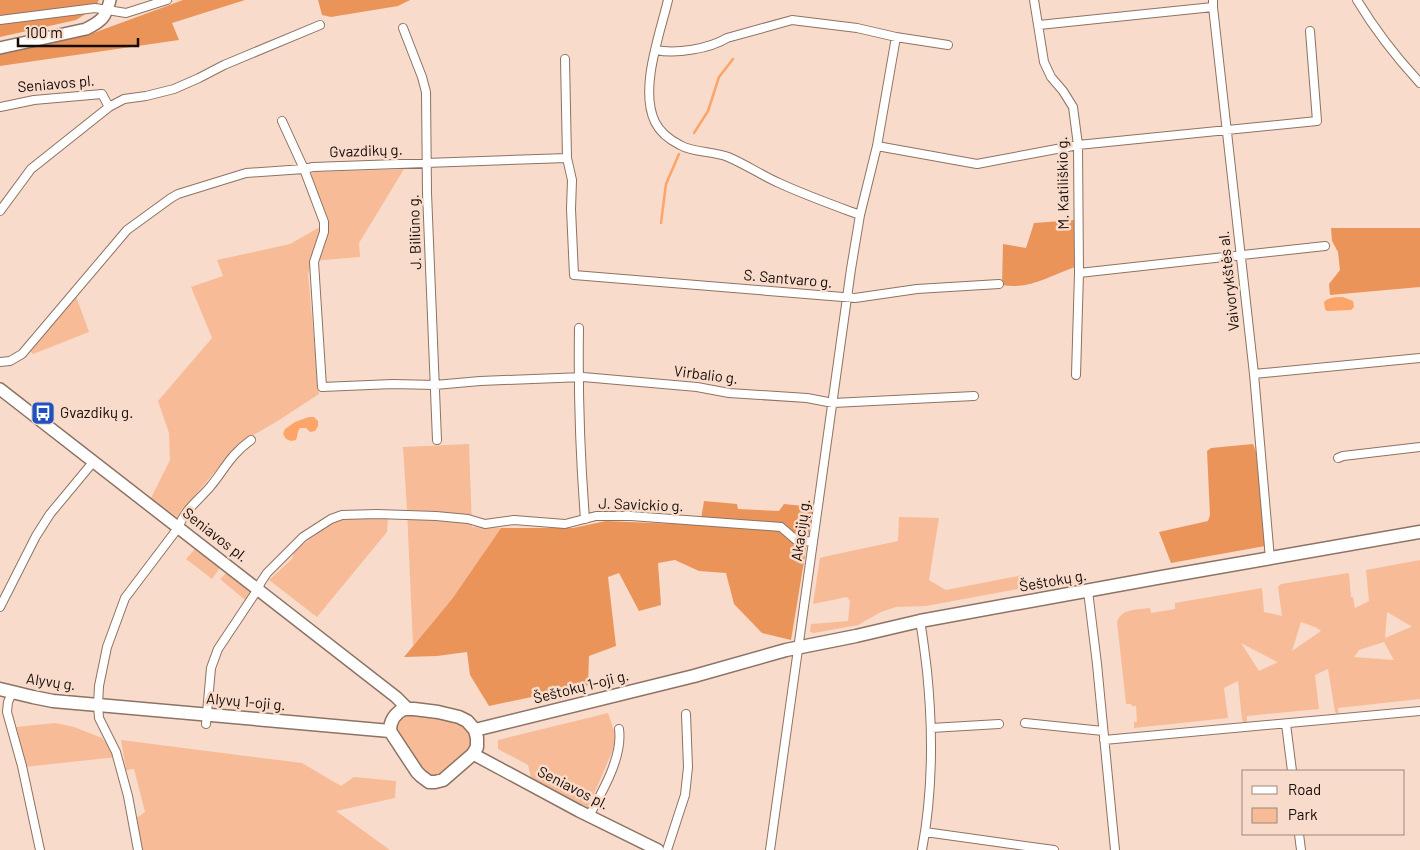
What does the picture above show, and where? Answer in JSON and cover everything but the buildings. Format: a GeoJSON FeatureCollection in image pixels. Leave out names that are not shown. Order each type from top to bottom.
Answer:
{"type":"FeatureCollection","features":[{"type":"Feature","properties":{"kind":"main road"},"geometry":{"type":"LineString","coordinates":[[0,48],[86,29],[99,22],[109,6]]}},
{"type":"Feature","properties":{"kind":"main road","name":"Seniavos pl."},"geometry":{"type":"LineString","coordinates":[[2,394],[94,461],[396,697],[408,709]]}},
{"type":"Feature","properties":{"kind":"main road","name":"Šeštokų g."},"geometry":{"type":"LineString","coordinates":[[694,676],[798,648],[920,621],[1420,532]]}},
{"type":"Feature","properties":{"kind":"main road","name":"Šeštokų 1-oji g."},"geometry":{"type":"LineString","coordinates":[[475,730],[694,676]]}},
{"type":"Feature","properties":{"kind":"main road","name":"Alyvų g."},"geometry":{"type":"LineString","coordinates":[[6,691],[53,700],[98,705]]}},
{"type":"Feature","properties":{"kind":"main road","name":"Alyvų 1-oji g."},"geometry":{"type":"LineString","coordinates":[[98,705],[206,719],[390,731]]}},
{"type":"Feature","properties":{"kind":"main road"},"geometry":{"type":"LineString","coordinates":[[420,709],[459,717],[470,723],[475,730],[477,738],[473,754],[443,780],[429,782],[417,772],[390,731],[390,724],[401,710],[420,709]]}},
{"type":"Feature","properties":{"kind":"main road","name":"Seniavos pl."},"geometry":{"type":"LineString","coordinates":[[473,754],[658,850]]}},
{"type":"Feature","properties":{"kind":"street"},"geometry":{"type":"LineString","coordinates":[[0,20],[109,6],[126,13],[166,0]]}},
{"type":"Feature","properties":{"kind":"street"},"geometry":{"type":"LineString","coordinates":[[668,0],[651,68],[648,90],[650,109],[656,124],[666,136],[682,146],[727,156],[778,183],[860,215]]}},
{"type":"Feature","properties":{"kind":"street","name":"M. Katiliškio g."},"geometry":{"type":"LineString","coordinates":[[1034,0],[1044,62],[1051,77],[1073,107],[1078,145],[1076,376]]}},
{"type":"Feature","properties":{"kind":"street"},"geometry":{"type":"LineString","coordinates":[[1358,0],[1369,20],[1394,55],[1420,83]]}},
{"type":"Feature","properties":{"kind":"street"},"geometry":{"type":"LineString","coordinates":[[1038,25],[1213,3]]}},
{"type":"Feature","properties":{"kind":"street","name":"Vaivorykštės al."},"geometry":{"type":"LineString","coordinates":[[1213,3],[1254,374],[1270,559]]}},
{"type":"Feature","properties":{"kind":"street"},"geometry":{"type":"LineString","coordinates":[[656,50],[665,52],[702,48],[718,44],[727,38],[792,20],[856,28],[896,37],[948,45]]}},
{"type":"Feature","properties":{"kind":"street"},"geometry":{"type":"LineString","coordinates":[[0,211],[31,169],[109,107],[124,99],[174,89],[224,65],[320,25]]}},
{"type":"Feature","properties":{"kind":"street","name":"J. Biliūno g."},"geometry":{"type":"LineString","coordinates":[[403,28],[426,92],[426,163],[436,440]]}},
{"type":"Feature","properties":{"kind":"street"},"geometry":{"type":"LineString","coordinates":[[877,146],[977,164],[1078,145],[1318,120],[1310,31]]}},
{"type":"Feature","properties":{"kind":"street","name":"Akacijų g."},"geometry":{"type":"LineString","coordinates":[[770,850],[847,298],[860,215],[877,146],[896,37]]}},
{"type":"Feature","properties":{"kind":"street"},"geometry":{"type":"LineString","coordinates":[[565,59],[567,158]]}},
{"type":"Feature","properties":{"kind":"street","name":"Seniavos pl."},"geometry":{"type":"LineString","coordinates":[[0,107],[34,100],[102,94],[109,107]]}},
{"type":"Feature","properties":{"kind":"street"},"geometry":{"type":"LineString","coordinates":[[282,121],[304,170]]}},
{"type":"Feature","properties":{"kind":"street","name":"Gvazdikų g."},"geometry":{"type":"LineString","coordinates":[[0,362],[10,361],[22,354],[127,230],[178,194],[246,172],[304,170],[313,167],[567,158]]}},
{"type":"Feature","properties":{"kind":"street","name":"S. Santvaro g."},"geometry":{"type":"LineString","coordinates":[[567,158],[572,180],[570,209],[574,275],[847,298],[917,289],[999,284]]}},
{"type":"Feature","properties":{"kind":"street","name":"Virbalio g."},"geometry":{"type":"LineString","coordinates":[[304,170],[324,222],[324,232],[314,262],[322,387],[393,384],[434,386],[480,381],[578,377],[697,387],[729,393],[807,398],[833,403],[974,396]]}},
{"type":"Feature","properties":{"kind":"street"},"geometry":{"type":"LineString","coordinates":[[1078,273],[1325,246]]}},
{"type":"Feature","properties":{"kind":"street"},"geometry":{"type":"LineString","coordinates":[[579,328],[578,377],[585,519]]}},
{"type":"Feature","properties":{"kind":"street"},"geometry":{"type":"LineString","coordinates":[[1254,374],[1420,358]]}},
{"type":"Feature","properties":{"kind":"street"},"geometry":{"type":"LineString","coordinates":[[138,850],[128,796],[116,752],[99,718],[100,678],[107,647],[125,598],[178,528],[181,519],[188,509],[209,488],[239,449],[251,440]]}},
{"type":"Feature","properties":{"kind":"street"},"geometry":{"type":"LineString","coordinates":[[1338,458],[1420,446]]}},
{"type":"Feature","properties":{"kind":"street"},"geometry":{"type":"LineString","coordinates":[[0,607],[36,536],[52,512],[94,461]]}},
{"type":"Feature","properties":{"kind":"street","name":"J. Savickio g."},"geometry":{"type":"LineString","coordinates":[[206,719],[211,668],[218,649],[258,589],[266,573],[303,537],[331,519],[342,515],[436,516],[468,519],[485,524],[514,520],[565,524],[596,516],[631,516],[781,527],[796,540],[813,542]]}},
{"type":"Feature","properties":{"kind":"street"},"geometry":{"type":"LineString","coordinates":[[1088,591],[1115,850]]}},
{"type":"Feature","properties":{"kind":"street"},"geometry":{"type":"LineString","coordinates":[[920,621],[928,683],[931,728],[931,761],[922,850]]}},
{"type":"Feature","properties":{"kind":"street"},"geometry":{"type":"LineString","coordinates":[[6,691],[7,712],[22,766],[40,850]]}},
{"type":"Feature","properties":{"kind":"street"},"geometry":{"type":"LineString","coordinates":[[1025,723],[1104,736],[1286,724],[1420,711]]}},
{"type":"Feature","properties":{"kind":"street"},"geometry":{"type":"LineString","coordinates":[[667,850],[685,796],[688,767],[686,714]]}},
{"type":"Feature","properties":{"kind":"street"},"geometry":{"type":"LineString","coordinates":[[931,728],[998,724]]}},
{"type":"Feature","properties":{"kind":"street"},"geometry":{"type":"LineString","coordinates":[[1286,724],[1292,770]]}},
{"type":"Feature","properties":{"kind":"street"},"geometry":{"type":"LineString","coordinates":[[590,816],[616,758],[620,746],[619,729]]}},
{"type":"Feature","properties":{"kind":"street"},"geometry":{"type":"LineString","coordinates":[[925,832],[1054,850]]}},
{"type":"Feature","properties":{"kind":"street"},"geometry":{"type":"LineString","coordinates":[[1299,835],[1301,850]]}},
{"type":"Feature","properties":{"kind":"green space"},"geometry":{"type":"Polygon","coordinates":[[[404,169],[359,243],[360,257],[312,261],[308,274],[319,394],[238,444],[177,517],[151,498],[170,460],[169,433],[158,401],[212,338],[191,287],[223,276],[217,260],[290,244],[327,223],[311,179],[310,175],[314,172],[404,169]]]}},
{"type":"Feature","properties":{"kind":"green space"},"geometry":{"type":"Polygon","coordinates":[[[76,296],[89,332],[33,354],[30,351],[76,296]]]}},
{"type":"Feature","properties":{"kind":"green space"},"geometry":{"type":"Polygon","coordinates":[[[469,444],[472,527],[501,528],[452,599],[413,646],[403,447],[469,444]]]}},
{"type":"Feature","properties":{"kind":"green space"},"geometry":{"type":"Polygon","coordinates":[[[348,517],[388,518],[387,532],[317,617],[269,580],[292,559],[294,551],[333,522],[348,517]]]}},
{"type":"Feature","properties":{"kind":"green space"},"geometry":{"type":"Polygon","coordinates":[[[899,517],[939,518],[929,580],[946,590],[1023,575],[1024,588],[926,606],[896,607],[881,612],[858,625],[814,633],[810,632],[811,624],[848,621],[850,601],[847,597],[813,604],[820,558],[898,541],[899,517]]]}},
{"type":"Feature","properties":{"kind":"green space"},"geometry":{"type":"Polygon","coordinates":[[[195,549],[219,568],[212,579],[186,559],[195,549]]]}},
{"type":"Feature","properties":{"kind":"green space"},"geometry":{"type":"Polygon","coordinates":[[[1420,560],[1420,699],[1338,708],[1339,715],[1335,712],[1328,669],[1315,675],[1319,709],[1247,716],[1247,723],[1244,723],[1242,720],[1238,681],[1224,688],[1228,718],[1134,728],[1134,722],[1137,722],[1136,706],[1126,704],[1117,622],[1122,614],[1130,610],[1150,608],[1151,613],[1175,609],[1175,603],[1262,588],[1264,612],[1282,616],[1278,587],[1281,584],[1348,573],[1351,597],[1353,597],[1355,608],[1369,601],[1366,570],[1420,560]],[[1387,612],[1385,638],[1411,627],[1411,626],[1387,612]],[[1301,622],[1292,651],[1321,631],[1301,622]],[[1384,642],[1359,650],[1354,657],[1394,660],[1384,642]],[[1241,643],[1259,671],[1278,662],[1241,643]]]}},
{"type":"Feature","properties":{"kind":"green space"},"geometry":{"type":"Polygon","coordinates":[[[225,574],[251,593],[242,608],[239,609],[245,600],[220,579],[225,574]]]}},
{"type":"Feature","properties":{"kind":"green space"},"geometry":{"type":"Polygon","coordinates":[[[410,713],[456,720],[469,728],[472,745],[463,758],[439,775],[431,776],[424,773],[396,731],[400,719],[410,713]]]}},
{"type":"Feature","properties":{"kind":"green space"},"geometry":{"type":"Polygon","coordinates":[[[608,713],[614,731],[615,742],[588,808],[531,778],[528,765],[498,749],[498,740],[608,713]]]}},
{"type":"Feature","properties":{"kind":"green space"},"geometry":{"type":"Polygon","coordinates":[[[55,723],[74,727],[102,738],[117,757],[24,767],[16,727],[55,723]]]}},
{"type":"Feature","properties":{"kind":"green space"},"geometry":{"type":"Polygon","coordinates":[[[121,740],[302,763],[341,786],[354,777],[396,781],[395,798],[336,811],[390,850],[143,850],[135,819],[145,812],[134,769],[126,770],[121,740]]]}},
{"type":"Feature","properties":{"kind":"shaded area"},"geometry":{"type":"Polygon","coordinates":[[[0,0],[99,0],[95,8],[76,20],[0,37],[0,0]]]}},
{"type":"Feature","properties":{"kind":"shaded area"},"geometry":{"type":"Polygon","coordinates":[[[183,0],[245,0],[172,23],[179,40],[0,66],[0,53],[88,35],[183,0]]]}},
{"type":"Feature","properties":{"kind":"shaded area"},"geometry":{"type":"Polygon","coordinates":[[[318,0],[410,0],[398,6],[331,17],[322,15],[318,0]]]}},
{"type":"Feature","properties":{"kind":"shaded area"},"geometry":{"type":"Polygon","coordinates":[[[1074,220],[1075,267],[1031,284],[1022,286],[1002,285],[1003,244],[1026,248],[1034,223],[1074,220]]]}},
{"type":"Feature","properties":{"kind":"shaded area"},"geometry":{"type":"Polygon","coordinates":[[[1331,228],[1420,228],[1420,287],[1330,295],[1329,284],[1340,270],[1338,252],[1332,241],[1331,228]]]}},
{"type":"Feature","properties":{"kind":"shaded area"},"geometry":{"type":"Polygon","coordinates":[[[1343,297],[1353,301],[1354,307],[1351,310],[1327,311],[1325,309],[1324,302],[1326,300],[1343,297]]]}},
{"type":"Feature","properties":{"kind":"shaded area"},"geometry":{"type":"Polygon","coordinates":[[[314,417],[318,421],[315,431],[310,432],[306,428],[300,428],[296,440],[286,439],[283,434],[285,429],[295,422],[314,417]]]}},
{"type":"Feature","properties":{"kind":"shaded area"},"geometry":{"type":"Polygon","coordinates":[[[1253,444],[1256,452],[1265,546],[1171,563],[1159,532],[1208,521],[1210,515],[1207,451],[1211,448],[1253,444]]]}},
{"type":"Feature","properties":{"kind":"shaded area"},"geometry":{"type":"Polygon","coordinates":[[[704,501],[737,504],[738,509],[779,511],[784,504],[813,507],[791,640],[762,633],[734,604],[726,573],[699,571],[675,560],[658,563],[661,605],[639,611],[619,573],[608,577],[616,646],[589,656],[588,685],[489,706],[470,675],[467,652],[437,656],[404,657],[452,599],[501,528],[573,528],[606,521],[700,525],[704,501]]]}},
{"type":"Feature","properties":{"kind":"waterway"},"geometry":{"type":"LineString","coordinates":[[694,133],[708,111],[719,77],[733,59]]}},
{"type":"Feature","properties":{"kind":"waterway"},"geometry":{"type":"LineString","coordinates":[[661,223],[666,184],[679,154]]}},
{"type":"Feature","properties":{"kind":"place","name":"Gvazdikų g."},"geometry":{"type":"Point","coordinates":[43,413]}}]}
